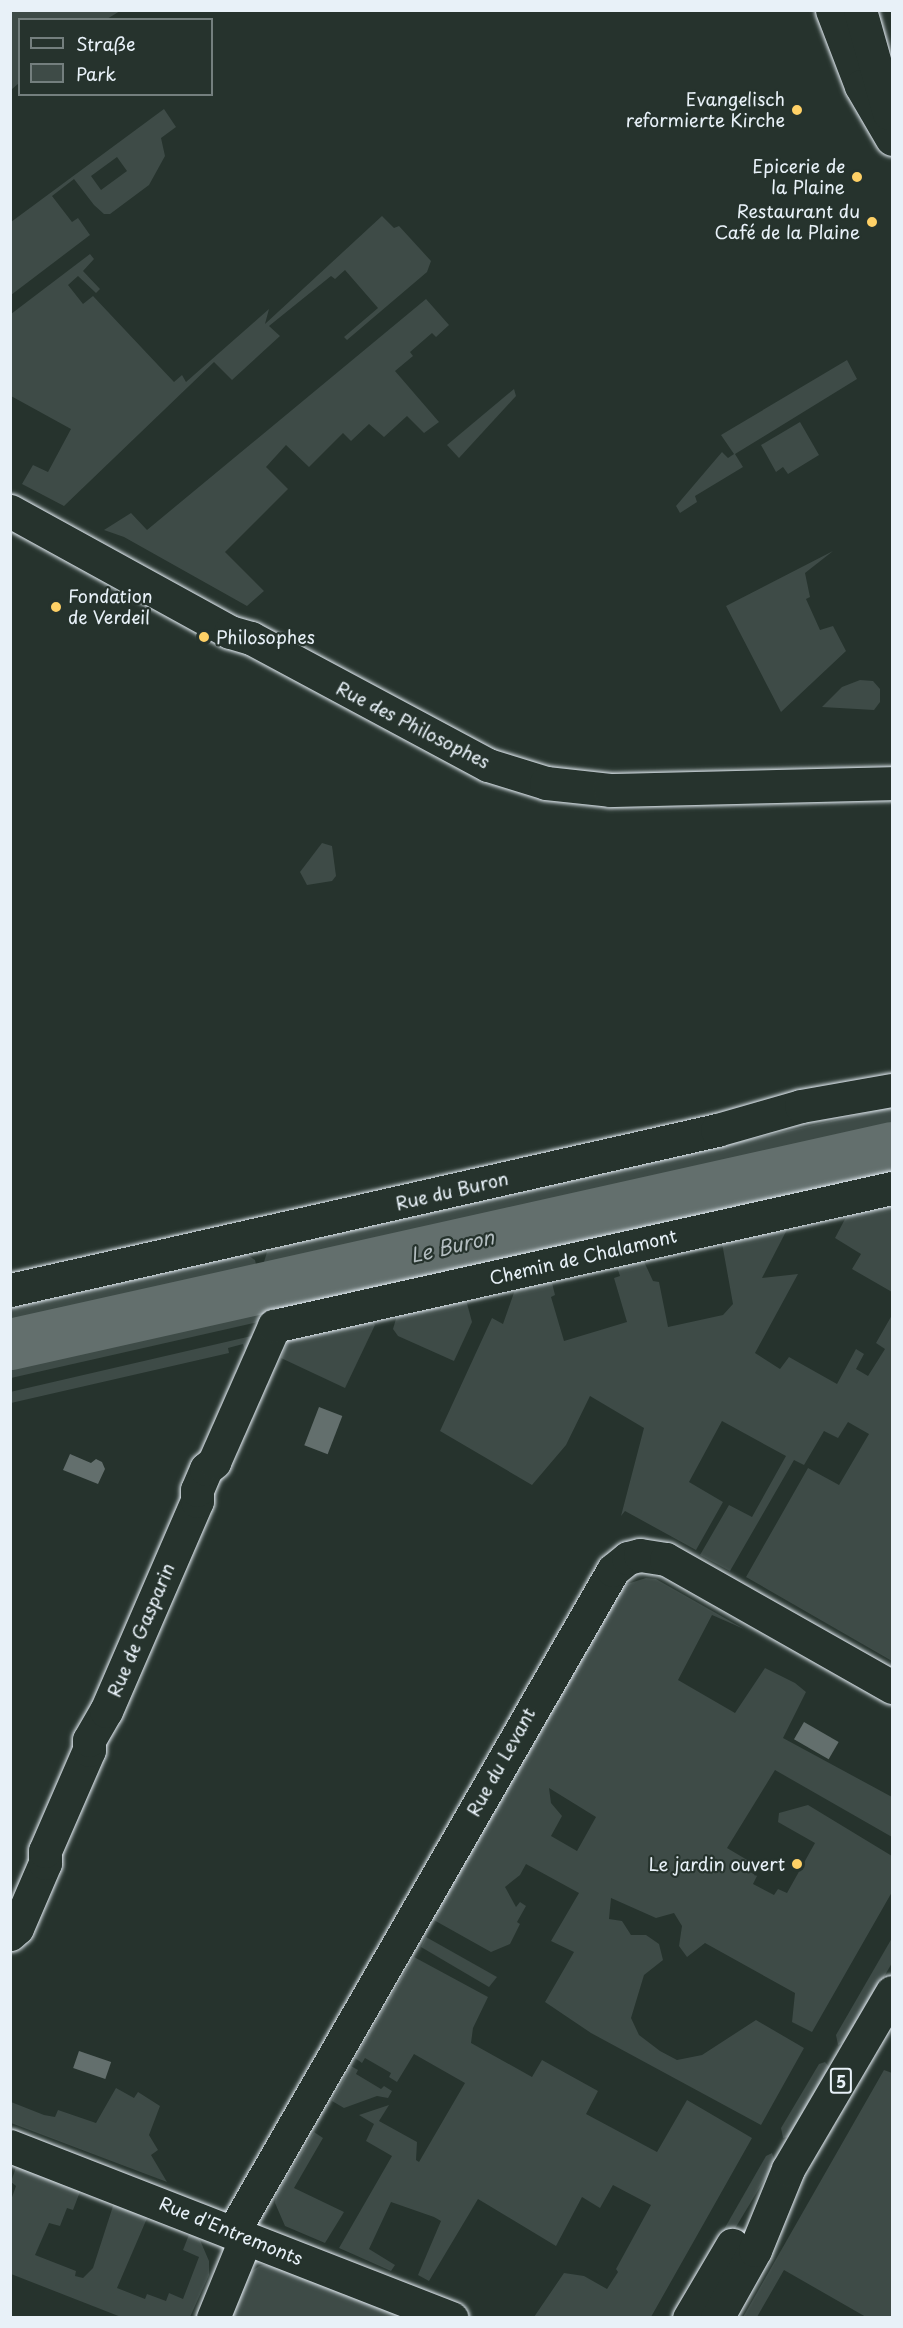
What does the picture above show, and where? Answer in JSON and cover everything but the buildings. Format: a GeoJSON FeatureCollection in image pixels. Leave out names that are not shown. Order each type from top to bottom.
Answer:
{"type":"FeatureCollection","features":[{"type":"Feature","properties":{"kind":"street"},"geometry":{"type":"LineString","coordinates":[[832,10],[861,86],[892,139]]}},
{"type":"Feature","properties":{"kind":"street"},"geometry":{"type":"LineString","coordinates":[[860,10],[892,126]]}},
{"type":"Feature","properties":{"kind":"street","name":"Rue des Philosophes"},"geometry":{"type":"LineString","coordinates":[[10,511],[230,632],[251,638],[488,765],[546,783],[610,790],[892,783]]}},
{"type":"Feature","properties":{"kind":"street","name":"Rue du Buron"},"geometry":{"type":"LineString","coordinates":[[10,1290],[705,1133],[829,1100],[892,1090]]}},
{"type":"Feature","properties":{"kind":"street","name":"Chemin de Chalamont"},"geometry":{"type":"LineString","coordinates":[[274,1326],[892,1188]]}},
{"type":"Feature","properties":{"kind":"street","name":"Rue de Gasparin"},"geometry":{"type":"LineString","coordinates":[[10,1934],[17,1928],[45,1863],[45,1851],[89,1750],[89,1740],[106,1711],[197,1501],[197,1490],[206,1469],[214,1462],[274,1326]]}},
{"type":"Feature","properties":{"kind":"street","name":"Rue du Levant"},"geometry":{"type":"LineString","coordinates":[[213,2318],[240,2234],[613,1570],[628,1558],[639,1555],[666,1559],[892,1687]]}},
{"type":"Feature","properties":{"kind":"street","name":"5"},"geometry":{"type":"LineString","coordinates":[[689,2318],[735,2240],[788,2169],[892,1992]]}},
{"type":"Feature","properties":{"kind":"street","name":"Rue d'Entremonts"},"geometry":{"type":"LineString","coordinates":[[10,2146],[452,2318]]}},
{"type":"Feature","properties":{"kind":"street","name":"5"},"geometry":{"type":"LineString","coordinates":[[717,2318],[755,2250],[788,2169]]}},
{"type":"Feature","properties":{"kind":"green space"},"geometry":{"type":"Polygon","coordinates":[[[11,10],[120,10],[109,18],[18,18],[18,84],[11,90],[11,10]]]}},
{"type":"Feature","properties":{"kind":"green space"},"geometry":{"type":"Polygon","coordinates":[[[164,109],[176,127],[161,138],[165,156],[149,185],[110,214],[104,214],[94,205],[74,179],[52,196],[72,222],[78,218],[90,235],[11,295],[11,222],[164,109]],[[117,157],[91,176],[101,190],[127,171],[117,157]]]}},
{"type":"Feature","properties":{"kind":"green space"},"geometry":{"type":"Polygon","coordinates":[[[382,216],[394,228],[399,226],[431,261],[427,272],[347,340],[344,337],[378,308],[345,270],[335,279],[331,276],[269,326],[280,336],[232,380],[214,362],[64,506],[22,484],[33,465],[48,472],[71,429],[11,396],[11,314],[90,254],[94,259],[83,271],[100,289],[96,293],[78,276],[68,285],[83,304],[93,296],[174,382],[182,375],[186,382],[269,309],[265,324],[382,216]]]}},
{"type":"Feature","properties":{"kind":"green space"},"geometry":{"type":"Polygon","coordinates":[[[426,299],[449,325],[436,337],[432,333],[410,352],[413,356],[395,371],[439,422],[424,433],[407,416],[384,437],[369,424],[351,441],[343,433],[309,467],[286,445],[266,467],[288,489],[225,552],[264,591],[247,606],[124,537],[104,530],[131,513],[147,530],[426,299]]]}},
{"type":"Feature","properties":{"kind":"green space"},"geometry":{"type":"Polygon","coordinates":[[[847,360],[857,379],[735,454],[743,467],[695,496],[697,502],[680,513],[676,506],[722,452],[728,458],[734,454],[721,435],[847,360]]]}},
{"type":"Feature","properties":{"kind":"green space"},"geometry":{"type":"Polygon","coordinates":[[[514,389],[516,396],[459,458],[447,445],[514,389]]]}},
{"type":"Feature","properties":{"kind":"green space"},"geometry":{"type":"Polygon","coordinates":[[[800,422],[819,455],[788,474],[783,467],[776,472],[761,445],[800,422]]]}},
{"type":"Feature","properties":{"kind":"green space"},"geometry":{"type":"Polygon","coordinates":[[[833,551],[805,573],[810,597],[806,599],[820,630],[833,626],[846,651],[781,712],[726,606],[833,551]]]}},
{"type":"Feature","properties":{"kind":"green space"},"geometry":{"type":"Polygon","coordinates":[[[860,680],[873,681],[880,689],[880,702],[874,710],[822,707],[842,687],[860,680]]]}},
{"type":"Feature","properties":{"kind":"green space"},"geometry":{"type":"Polygon","coordinates":[[[322,843],[332,846],[336,876],[332,881],[307,885],[300,872],[322,843]]]}},
{"type":"Feature","properties":{"kind":"green space"},"geometry":{"type":"Polygon","coordinates":[[[892,1107],[892,1136],[267,1276],[264,1262],[267,1252],[291,1244],[892,1107]]]}},
{"type":"Feature","properties":{"kind":"green space"},"geometry":{"type":"Polygon","coordinates":[[[892,1156],[892,1178],[275,1313],[271,1296],[892,1156]]]}},
{"type":"Feature","properties":{"kind":"green space"},"geometry":{"type":"Polygon","coordinates":[[[892,1194],[892,1292],[852,1269],[861,1254],[835,1238],[854,1202],[892,1194]]]}},
{"type":"Feature","properties":{"kind":"green space"},"geometry":{"type":"Polygon","coordinates":[[[794,1216],[762,1278],[798,1274],[755,1353],[780,1369],[789,1357],[837,1384],[856,1349],[864,1354],[856,1369],[868,1376],[885,1349],[876,1343],[892,1315],[892,1661],[746,1577],[808,1468],[839,1485],[869,1434],[848,1422],[838,1438],[824,1431],[804,1465],[794,1460],[730,1571],[700,1555],[729,1505],[752,1517],[786,1456],[722,1421],[689,1482],[723,1502],[696,1550],[625,1511],[621,1516],[644,1428],[590,1396],[566,1445],[532,1485],[440,1431],[492,1318],[503,1324],[517,1284],[550,1275],[555,1295],[551,1297],[564,1341],[627,1322],[614,1278],[620,1276],[613,1255],[641,1255],[653,1281],[659,1282],[668,1327],[723,1315],[733,1304],[720,1232],[794,1216]]]}},
{"type":"Feature","properties":{"kind":"green space"},"geometry":{"type":"Polygon","coordinates":[[[246,1254],[255,1260],[259,1277],[11,1333],[11,1308],[246,1254]]]}},
{"type":"Feature","properties":{"kind":"green space"},"geometry":{"type":"Polygon","coordinates":[[[465,1296],[472,1322],[454,1361],[398,1336],[393,1329],[398,1312],[465,1296]]]}},
{"type":"Feature","properties":{"kind":"green space"},"geometry":{"type":"Polygon","coordinates":[[[263,1298],[268,1317],[258,1322],[11,1378],[10,1355],[263,1298]]]}},
{"type":"Feature","properties":{"kind":"green space"},"geometry":{"type":"Polygon","coordinates":[[[369,1319],[375,1325],[345,1388],[281,1358],[289,1339],[369,1319]]]}},
{"type":"Feature","properties":{"kind":"green space"},"geometry":{"type":"Polygon","coordinates":[[[260,1334],[245,1350],[243,1344],[228,1348],[229,1353],[11,1403],[10,1392],[260,1334]]]}},
{"type":"Feature","properties":{"kind":"green space"},"geometry":{"type":"Polygon","coordinates":[[[646,1578],[656,1579],[744,1629],[712,1615],[678,1680],[735,1713],[765,1668],[795,1683],[806,1692],[783,1738],[892,1797],[892,1837],[775,1770],[727,1848],[754,1864],[750,1872],[757,1876],[753,1884],[774,1895],[778,1889],[787,1893],[815,1843],[778,1822],[779,1813],[808,1805],[892,1856],[892,1892],[812,2032],[792,2022],[795,1993],[705,1943],[687,1957],[679,1946],[682,1926],[674,1913],[656,1918],[611,1898],[609,1919],[622,1921],[631,1935],[646,1935],[659,1944],[663,1960],[644,1975],[631,2018],[639,2035],[660,2051],[677,2060],[702,2055],[756,2020],[804,2048],[761,2125],[591,2033],[545,2002],[574,1952],[551,1941],[579,1893],[526,1864],[520,1875],[505,1887],[516,1907],[520,1902],[526,1906],[517,1922],[520,1924],[510,1944],[491,1952],[432,1919],[615,1598],[627,1584],[646,1578]],[[549,1788],[551,1803],[562,1816],[551,1836],[577,1851],[596,1817],[549,1788]]]}},
{"type":"Feature","properties":{"kind":"green space"},"geometry":{"type":"Polygon","coordinates":[[[426,1937],[497,1977],[489,1987],[421,1947],[426,1937]]]}},
{"type":"Feature","properties":{"kind":"green space"},"geometry":{"type":"Polygon","coordinates":[[[892,1938],[892,1963],[847,2040],[838,2045],[836,2035],[892,1938]]]}},
{"type":"Feature","properties":{"kind":"green space"},"geometry":{"type":"Polygon","coordinates":[[[414,1957],[488,1997],[473,2028],[471,2043],[532,2077],[542,2060],[598,2091],[586,2114],[657,2152],[687,2100],[752,2138],[651,2317],[534,2317],[564,2273],[584,2276],[607,2289],[618,2272],[616,2269],[651,2205],[613,2185],[600,2208],[582,2197],[556,2246],[478,2199],[429,2281],[418,2275],[441,2221],[434,2217],[391,2202],[369,2249],[395,2265],[391,2271],[339,2248],[392,2156],[366,2141],[374,2124],[359,2115],[389,2105],[379,2121],[417,2142],[416,2160],[419,2162],[465,2083],[414,2054],[397,2082],[389,2077],[391,2073],[365,2058],[362,2063],[355,2058],[414,1957]]]}},
{"type":"Feature","properties":{"kind":"green space"},"geometry":{"type":"Polygon","coordinates":[[[825,2062],[830,2068],[790,2136],[783,2138],[781,2128],[819,2064],[825,2062]]]}},
{"type":"Feature","properties":{"kind":"green space"},"geometry":{"type":"Polygon","coordinates":[[[351,2066],[358,2070],[356,2074],[381,2089],[384,2086],[392,2091],[388,2098],[377,2096],[344,2108],[332,2101],[351,2066]]]}},
{"type":"Feature","properties":{"kind":"green space"},"geometry":{"type":"Polygon","coordinates":[[[884,2070],[892,2073],[892,2317],[866,2317],[784,2270],[757,2317],[743,2317],[884,2070]]]}},
{"type":"Feature","properties":{"kind":"green space"},"geometry":{"type":"Polygon","coordinates":[[[116,2088],[134,2098],[138,2092],[160,2106],[149,2135],[158,2150],[151,2155],[167,2182],[11,2123],[11,2102],[44,2115],[55,2117],[58,2110],[96,2123],[116,2088]]]}},
{"type":"Feature","properties":{"kind":"green space"},"geometry":{"type":"Polygon","coordinates":[[[314,2132],[323,2138],[294,2188],[344,2212],[325,2243],[285,2226],[275,2203],[276,2195],[314,2132]]]}},
{"type":"Feature","properties":{"kind":"green space"},"geometry":{"type":"Polygon","coordinates":[[[772,2153],[775,2162],[682,2317],[675,2315],[766,2156],[772,2153]]]}},
{"type":"Feature","properties":{"kind":"green space"},"geometry":{"type":"Polygon","coordinates":[[[17,2164],[81,2189],[73,2210],[67,2208],[60,2226],[49,2223],[35,2255],[76,2271],[75,2276],[83,2278],[93,2268],[114,2203],[148,2216],[117,2288],[145,2299],[147,2294],[166,2301],[169,2293],[183,2299],[199,2257],[183,2250],[190,2232],[200,2240],[209,2261],[209,2275],[190,2317],[121,2317],[11,2274],[11,2200],[16,2186],[11,2182],[17,2164]]]}},
{"type":"Feature","properties":{"kind":"green space"},"geometry":{"type":"Polygon","coordinates":[[[271,2264],[406,2318],[231,2318],[248,2274],[259,2266],[271,2264]]]}},
{"type":"Feature","properties":{"kind":"shaded area"},"geometry":{"type":"Polygon","coordinates":[[[319,1407],[342,1416],[328,1454],[304,1445],[319,1407]]]}},
{"type":"Feature","properties":{"kind":"shaded area"},"geometry":{"type":"Polygon","coordinates":[[[70,1454],[91,1463],[96,1459],[102,1462],[105,1469],[98,1484],[63,1470],[70,1454]]]}},
{"type":"Feature","properties":{"kind":"shaded area"},"geometry":{"type":"Polygon","coordinates":[[[804,1722],[839,1742],[829,1759],[794,1739],[804,1722]]]}},
{"type":"Feature","properties":{"kind":"shaded area"},"geometry":{"type":"Polygon","coordinates":[[[79,2051],[111,2062],[105,2079],[73,2068],[79,2051]]]}},
{"type":"Feature","properties":{"kind":"waterway","name":"Le Buron"},"geometry":{"type":"LineString","coordinates":[[10,1344],[892,1147]]}},
{"type":"Feature","properties":{"kind":"place","name":"Evangelisch reformierte Kirche"},"geometry":{"type":"Point","coordinates":[797,110]}},
{"type":"Feature","properties":{"kind":"place","name":"Epicerie de la Plaine"},"geometry":{"type":"Point","coordinates":[857,177]}},
{"type":"Feature","properties":{"kind":"place","name":"Restaurant du Café de la Plaine"},"geometry":{"type":"Point","coordinates":[872,222]}},
{"type":"Feature","properties":{"kind":"place","name":"Fondation de Verdeil"},"geometry":{"type":"Point","coordinates":[56,607]}},
{"type":"Feature","properties":{"kind":"place","name":"Philosophes"},"geometry":{"type":"Point","coordinates":[204,637]}},
{"type":"Feature","properties":{"kind":"place","name":"Le jardin ouvert"},"geometry":{"type":"Point","coordinates":[797,1864]}}]}
